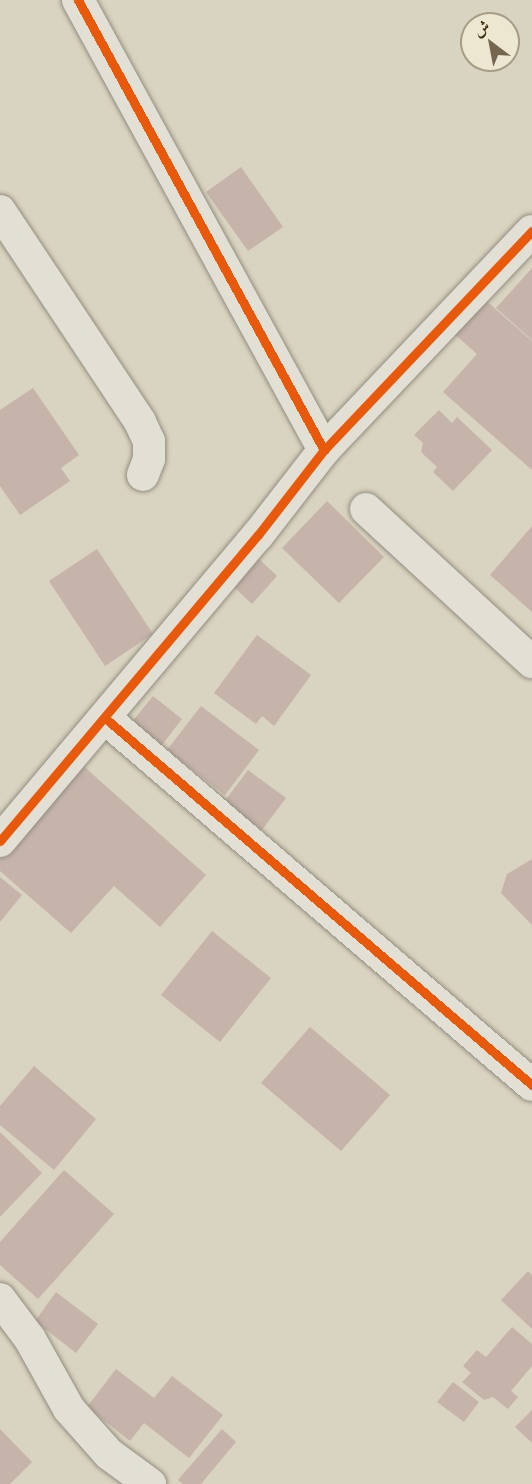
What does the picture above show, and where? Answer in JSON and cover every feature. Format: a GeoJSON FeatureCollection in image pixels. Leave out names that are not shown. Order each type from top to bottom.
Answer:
{"type":"FeatureCollection","features":[{"type":"Feature","properties":{"kind":"street"},"geometry":{"type":"LineString","coordinates":[[78,0],[324,450]]}},
{"type":"Feature","properties":{"kind":"street"},"geometry":{"type":"LineString","coordinates":[[0,211],[140,422],[148,441],[149,459],[143,475]]}},
{"type":"Feature","properties":{"kind":"street"},"geometry":{"type":"LineString","coordinates":[[0,842],[105,718],[324,450],[532,231]]}},
{"type":"Feature","properties":{"kind":"street"},"geometry":{"type":"LineString","coordinates":[[366,509],[532,663]]}},
{"type":"Feature","properties":{"kind":"street"},"geometry":{"type":"LineString","coordinates":[[105,718],[532,1085]]}},
{"type":"Feature","properties":{"kind":"street"},"geometry":{"type":"LineString","coordinates":[[0,1299],[30,1339],[69,1409],[109,1454],[150,1484]]}},
{"type":"Feature","properties":{"kind":"building"},"geometry":{"type":"Polygon","coordinates":[[[241,167],[283,227],[248,251],[206,192],[241,167]]]}},
{"type":"Feature","properties":{"kind":"building"},"geometry":{"type":"Polygon","coordinates":[[[532,268],[532,340],[496,308],[532,268]]]}},
{"type":"Feature","properties":{"kind":"building"},"geometry":{"type":"Polygon","coordinates":[[[482,297],[532,341],[532,470],[443,392],[477,354],[452,332],[482,297]]]}},
{"type":"Feature","properties":{"kind":"building"},"geometry":{"type":"Polygon","coordinates":[[[33,388],[79,455],[61,468],[70,481],[20,515],[0,486],[0,410],[33,388]]]}},
{"type":"Feature","properties":{"kind":"building"},"geometry":{"type":"Polygon","coordinates":[[[439,410],[452,423],[457,417],[492,450],[453,491],[433,472],[437,467],[421,452],[423,443],[414,435],[439,410]]]}},
{"type":"Feature","properties":{"kind":"building"},"geometry":{"type":"Polygon","coordinates":[[[327,501],[384,557],[339,603],[282,548],[327,501]]]}},
{"type":"Feature","properties":{"kind":"building"},"geometry":{"type":"Polygon","coordinates":[[[532,526],[532,612],[490,575],[532,526]]]}},
{"type":"Feature","properties":{"kind":"building"},"geometry":{"type":"Polygon","coordinates":[[[97,549],[153,634],[105,666],[49,581],[97,549]]]}},
{"type":"Feature","properties":{"kind":"building"},"geometry":{"type":"Polygon","coordinates":[[[259,559],[277,576],[252,604],[233,586],[259,559]]]}},
{"type":"Feature","properties":{"kind":"building"},"geometry":{"type":"Polygon","coordinates":[[[257,635],[311,675],[274,726],[262,716],[256,724],[214,693],[257,635]]]}},
{"type":"Feature","properties":{"kind":"building"},"geometry":{"type":"Polygon","coordinates":[[[153,696],[182,719],[162,745],[132,722],[153,696]]]}},
{"type":"Feature","properties":{"kind":"building"},"geometry":{"type":"Polygon","coordinates":[[[201,706],[259,750],[225,795],[167,750],[201,706]]]}},
{"type":"Feature","properties":{"kind":"building"},"geometry":{"type":"Polygon","coordinates":[[[80,763],[206,875],[160,927],[114,886],[71,933],[0,871],[0,853],[80,763]]]}},
{"type":"Feature","properties":{"kind":"building"},"geometry":{"type":"Polygon","coordinates":[[[248,770],[286,798],[262,830],[224,802],[248,770]]]}},
{"type":"Feature","properties":{"kind":"building"},"geometry":{"type":"Polygon","coordinates":[[[532,859],[532,925],[501,893],[507,874],[532,859]]]}},
{"type":"Feature","properties":{"kind":"building"},"geometry":{"type":"Polygon","coordinates":[[[0,877],[22,895],[0,922],[0,877]]]}},
{"type":"Feature","properties":{"kind":"building"},"geometry":{"type":"Polygon","coordinates":[[[212,931],[271,978],[220,1042],[161,995],[212,931]]]}},
{"type":"Feature","properties":{"kind":"building"},"geometry":{"type":"Polygon","coordinates":[[[310,1027],[390,1095],[341,1151],[261,1083],[310,1027]]]}},
{"type":"Feature","properties":{"kind":"building"},"geometry":{"type":"Polygon","coordinates":[[[34,1066],[96,1119],[54,1170],[0,1125],[0,1106],[34,1066]]]}},
{"type":"Feature","properties":{"kind":"building"},"geometry":{"type":"Polygon","coordinates":[[[0,1132],[42,1173],[0,1217],[0,1132]]]}},
{"type":"Feature","properties":{"kind":"building"},"geometry":{"type":"Polygon","coordinates":[[[64,1170],[114,1214],[38,1299],[0,1265],[0,1242],[64,1170]]]}},
{"type":"Feature","properties":{"kind":"building"},"geometry":{"type":"Polygon","coordinates":[[[528,1271],[532,1275],[532,1329],[501,1300],[528,1271]]]}},
{"type":"Feature","properties":{"kind":"building"},"geometry":{"type":"Polygon","coordinates":[[[56,1292],[98,1324],[76,1353],[35,1321],[56,1292]]]}},
{"type":"Feature","properties":{"kind":"building"},"geometry":{"type":"Polygon","coordinates":[[[512,1327],[532,1344],[532,1366],[511,1391],[518,1397],[508,1409],[493,1397],[484,1400],[462,1382],[471,1373],[463,1366],[477,1350],[486,1357],[512,1327]]]}},
{"type":"Feature","properties":{"kind":"building"},"geometry":{"type":"Polygon","coordinates":[[[116,1369],[154,1398],[172,1376],[223,1415],[189,1458],[144,1423],[130,1441],[87,1407],[116,1369]]]}},
{"type":"Feature","properties":{"kind":"building"},"geometry":{"type":"Polygon","coordinates":[[[453,1382],[479,1402],[464,1422],[437,1402],[453,1382]]]}},
{"type":"Feature","properties":{"kind":"building"},"geometry":{"type":"Polygon","coordinates":[[[532,1410],[532,1441],[531,1442],[515,1427],[532,1410]]]}},
{"type":"Feature","properties":{"kind":"building"},"geometry":{"type":"Polygon","coordinates":[[[0,1429],[32,1462],[10,1484],[0,1484],[0,1429]]]}},
{"type":"Feature","properties":{"kind":"building"},"geometry":{"type":"Polygon","coordinates":[[[222,1429],[236,1442],[201,1484],[183,1484],[178,1480],[222,1429]]]}},
{"type":"Feature","properties":{"kind":"cycle path"},"geometry":{"type":"LineString","coordinates":[[78,0],[324,450]]}},
{"type":"Feature","properties":{"kind":"cycle path"},"geometry":{"type":"LineString","coordinates":[[0,841],[258,535],[324,450],[532,231]]}},
{"type":"Feature","properties":{"kind":"cycle path"},"geometry":{"type":"LineString","coordinates":[[105,718],[532,1085]]}}]}
